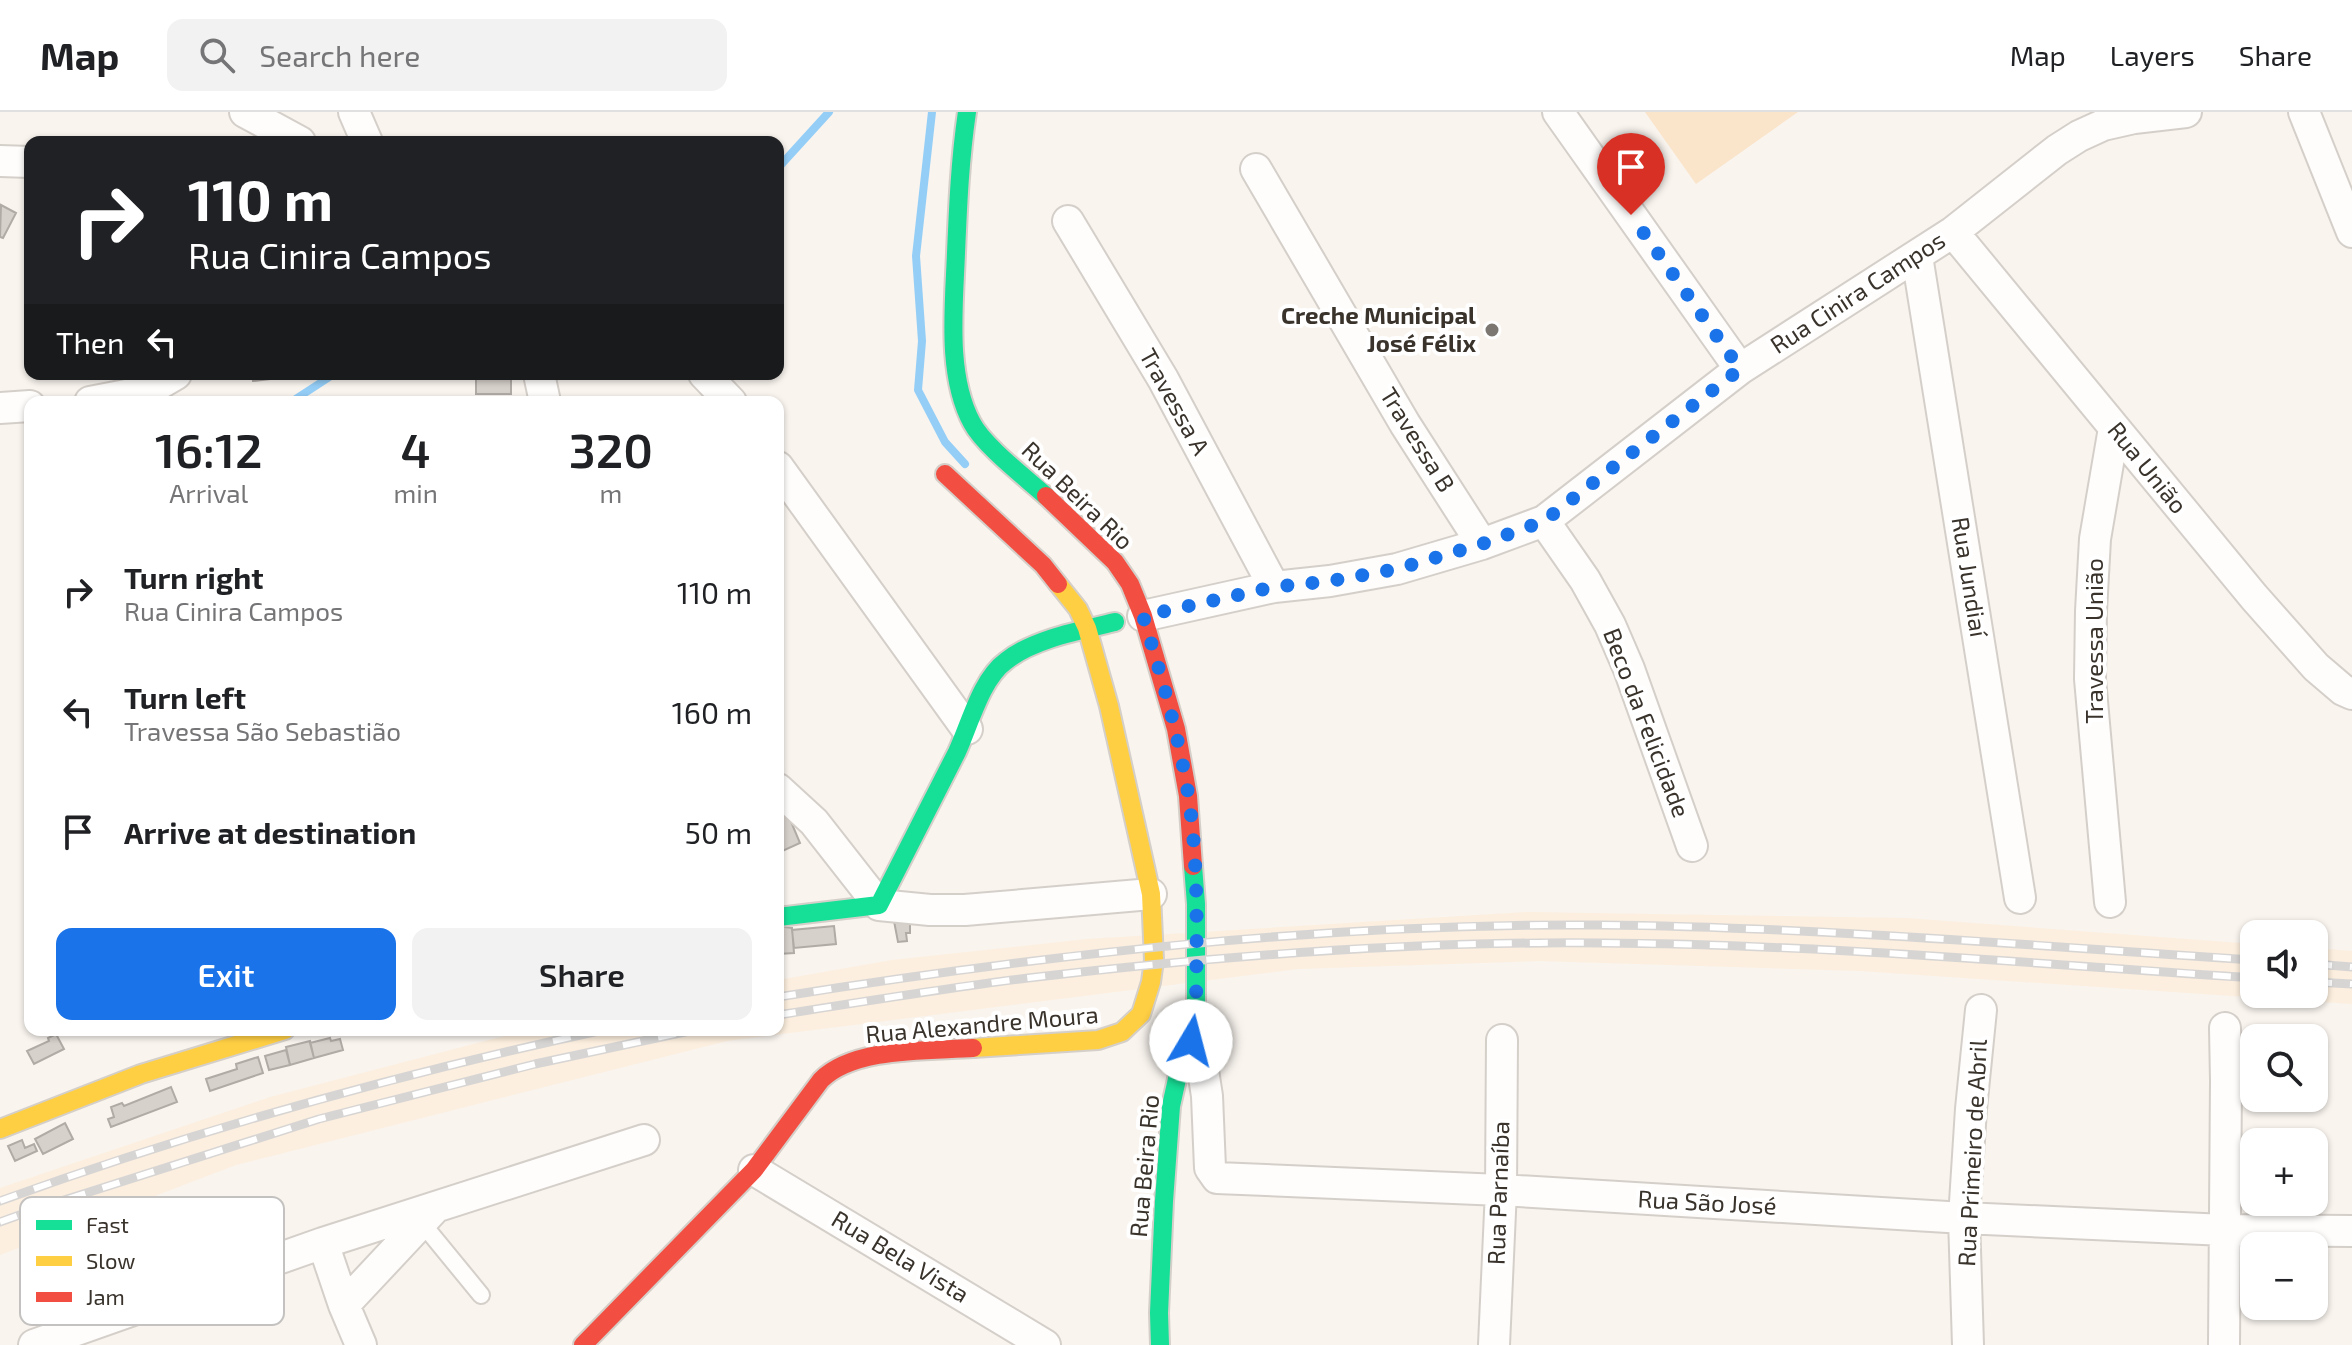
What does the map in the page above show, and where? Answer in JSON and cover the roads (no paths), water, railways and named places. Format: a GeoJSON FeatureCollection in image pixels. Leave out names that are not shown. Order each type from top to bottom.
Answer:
{"type":"FeatureCollection","features":[{"type":"Feature","properties":{"kind":"street"},"geometry":{"type":"LineString","coordinates":[[245,112],[289,136]]}},
{"type":"Feature","properties":{"kind":"street"},"geometry":{"type":"LineString","coordinates":[[354,112],[364,136]]}},
{"type":"Feature","properties":{"kind":"street","name":"Rua Beira Rio"},"geometry":{"type":"LineString","coordinates":[[967,112],[960,158],[953,330],[964,406],[973,426],[1000,455],[1115,562],[1130,584],[1137,617],[1176,729],[1188,796],[1196,904],[1196,1026],[1171,1106],[1164,1201],[1160,1345]]}},
{"type":"Feature","properties":{"kind":"street"},"geometry":{"type":"LineString","coordinates":[[1558,112],[1740,369]]}},
{"type":"Feature","properties":{"kind":"street","name":"Rua Cinira Campos"},"geometry":{"type":"LineString","coordinates":[[1137,617],[1274,587],[1397,569],[1482,544],[1544,521],[1740,369],[1953,232],[2057,150],[2103,125],[2186,112]]}},
{"type":"Feature","properties":{"kind":"street"},"geometry":{"type":"LineString","coordinates":[[2304,112],[2352,232]]}},
{"type":"Feature","properties":{"kind":"street"},"geometry":{"type":"LineString","coordinates":[[0,161],[24,162]]}},
{"type":"Feature","properties":{"kind":"street","name":"Travessa B"},"geometry":{"type":"LineString","coordinates":[[1256,169],[1405,424],[1482,544]]}},
{"type":"Feature","properties":{"kind":"street","name":"Travessa A"},"geometry":{"type":"LineString","coordinates":[[1068,221],[1163,379],[1274,587]]}},
{"type":"Feature","properties":{"kind":"street","name":"Rua União"},"geometry":{"type":"LineString","coordinates":[[1953,232],[2254,597],[2316,667],[2352,694]]}},
{"type":"Feature","properties":{"kind":"street","name":"Rua Jundiaí"},"geometry":{"type":"LineString","coordinates":[[1917,256],[2020,898]]}},
{"type":"Feature","properties":{"kind":"street"},"geometry":{"type":"LineString","coordinates":[[121,396],[147,391],[166,380]]}},
{"type":"Feature","properties":{"kind":"street"},"geometry":{"type":"LineString","coordinates":[[710,380],[725,396]]}},
{"type":"Feature","properties":{"kind":"street"},"geometry":{"type":"LineString","coordinates":[[0,408],[24,406]]}},
{"type":"Feature","properties":{"kind":"street","name":"Travessa União"},"geometry":{"type":"LineString","coordinates":[[2110,902],[2090,679],[2095,539],[2114,428]]}},
{"type":"Feature","properties":{"kind":"street","name":"Rua Alexandre Moura"},"geometry":{"type":"LineString","coordinates":[[583,1345],[754,1170],[831,1070],[891,1053],[1098,1040],[1122,1032],[1141,1014],[1154,960],[1151,894],[1091,627],[1043,565],[945,474]]}},
{"type":"Feature","properties":{"kind":"street"},"geometry":{"type":"LineString","coordinates":[[784,475],[967,729]]}},
{"type":"Feature","properties":{"kind":"street","name":"Beco da Felicidade"},"geometry":{"type":"LineString","coordinates":[[1544,521],[1585,580],[1610,625],[1629,669],[1692,846]]}},
{"type":"Feature","properties":{"kind":"street"},"geometry":{"type":"LineString","coordinates":[[879,905],[989,681],[1004,661],[1091,627],[1137,617]]}},
{"type":"Feature","properties":{"kind":"street"},"geometry":{"type":"LineString","coordinates":[[784,794],[814,822],[879,905]]}},
{"type":"Feature","properties":{"kind":"street"},"geometry":{"type":"LineString","coordinates":[[784,916],[879,905],[965,910],[1151,894]]}},
{"type":"Feature","properties":{"kind":"street","name":"Rua Primeiro de Abril"},"geometry":{"type":"LineString","coordinates":[[1968,1345],[1964,1218],[1981,1010]]}},
{"type":"Feature","properties":{"kind":"street","name":"Rua São José"},"geometry":{"type":"LineString","coordinates":[[1196,1026],[1207,1096],[1210,1168],[1217,1178],[1501,1190],[1964,1218],[2225,1230],[2352,1231]]}},
{"type":"Feature","properties":{"kind":"street"},"geometry":{"type":"LineString","coordinates":[[2224,1345],[2225,1028]]}},
{"type":"Feature","properties":{"kind":"street"},"geometry":{"type":"LineString","coordinates":[[0,1129],[150,1069],[262,1036]]}},
{"type":"Feature","properties":{"kind":"street","name":"Rua Parnaíba"},"geometry":{"type":"LineString","coordinates":[[1494,1345],[1501,1190],[1502,1040]]}},
{"type":"Feature","properties":{"kind":"street"},"geometry":{"type":"LineString","coordinates":[[284,1257],[323,1243],[429,1216],[644,1140]]}},
{"type":"Feature","properties":{"kind":"street","name":"Rua Bela Vista"},"geometry":{"type":"LineString","coordinates":[[754,1170],[1045,1345]]}},
{"type":"Feature","properties":{"kind":"street"},"geometry":{"type":"LineString","coordinates":[[344,1305],[429,1216]]}},
{"type":"Feature","properties":{"kind":"street"},"geometry":{"type":"LineString","coordinates":[[323,1243],[361,1345]]}},
{"type":"Feature","properties":{"kind":"street"},"geometry":{"type":"LineString","coordinates":[[34,1345],[91,1325]]}},
{"type":"Feature","properties":{"kind":"lane"},"geometry":{"type":"LineString","coordinates":[[429,1216],[481,1295]]}},
{"type":"Feature","properties":{"kind":"waterway"},"geometry":{"type":"LineString","coordinates":[[784,161],[829,112]]}},
{"type":"Feature","properties":{"kind":"waterway"},"geometry":{"type":"LineString","coordinates":[[932,112],[916,256],[922,341],[918,390],[945,442],[965,464]]}},
{"type":"Feature","properties":{"kind":"waterway"},"geometry":{"type":"LineString","coordinates":[[300,396],[325,380]]}},
{"type":"Feature","properties":{"kind":"railway"},"geometry":{"type":"LineString","coordinates":[[784,996],[983,967],[1188,944],[1394,929],[1497,926],[1764,929],[2240,959]]}},
{"type":"Feature","properties":{"kind":"railway"},"geometry":{"type":"LineString","coordinates":[[784,1014],[966,986],[1099,970],[1385,947],[1528,943],[1764,947],[2240,977]]}},
{"type":"Feature","properties":{"kind":"railway"},"geometry":{"type":"LineString","coordinates":[[2328,965],[2352,967]]}},
{"type":"Feature","properties":{"kind":"railway"},"geometry":{"type":"LineString","coordinates":[[2328,983],[2352,984]]}},
{"type":"Feature","properties":{"kind":"railway"},"geometry":{"type":"LineString","coordinates":[[0,1201],[299,1105],[577,1036]]}},
{"type":"Feature","properties":{"kind":"railway"},"geometry":{"type":"LineString","coordinates":[[74,1197],[319,1119],[535,1064],[666,1036]]}},
{"type":"Feature","properties":{"kind":"railway"},"geometry":{"type":"LineString","coordinates":[[0,1222],[20,1215]]}},
{"type":"Feature","properties":{"kind":"place","name":"Creche Municipal José Félix"},"geometry":{"type":"Point","coordinates":[1492,330]}}]}
